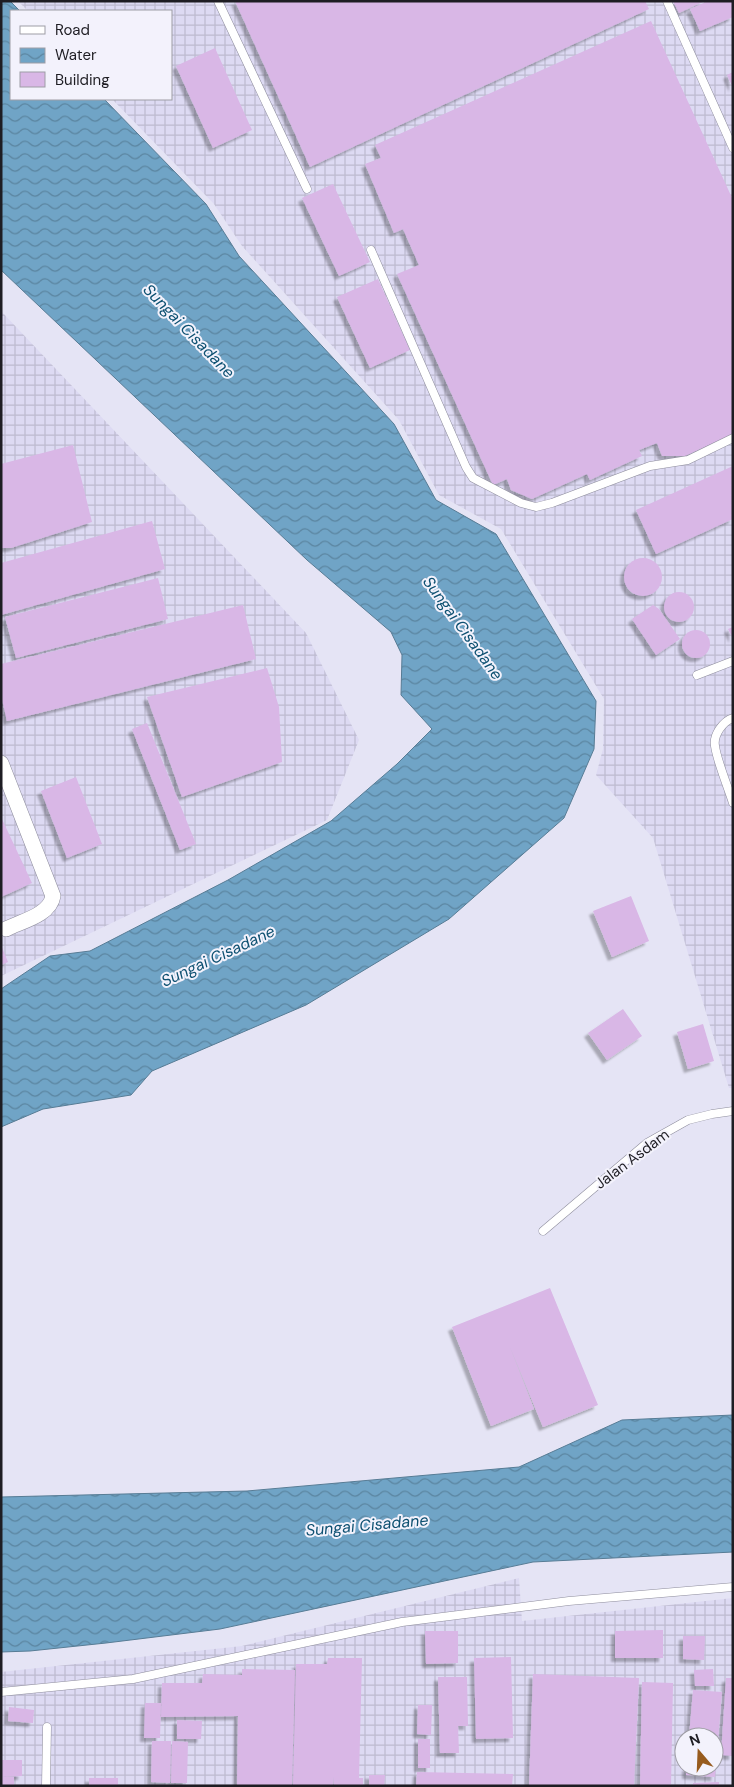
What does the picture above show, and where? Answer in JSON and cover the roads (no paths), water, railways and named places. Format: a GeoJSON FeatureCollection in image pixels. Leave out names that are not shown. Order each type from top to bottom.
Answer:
{"type":"FeatureCollection","features":[{"type":"Feature","properties":{"kind":"street"},"geometry":{"type":"LineString","coordinates":[[1,764],[5,785],[53,896],[48,910],[6,929]]}},
{"type":"Feature","properties":{"kind":"lane"},"geometry":{"type":"LineString","coordinates":[[218,1],[307,188]]}},
{"type":"Feature","properties":{"kind":"lane"},"geometry":{"type":"LineString","coordinates":[[667,1],[733,148]]}},
{"type":"Feature","properties":{"kind":"lane"},"geometry":{"type":"LineString","coordinates":[[372,250],[466,467],[473,478],[521,503],[536,507],[544,505],[650,466],[688,460],[733,438]]}},
{"type":"Feature","properties":{"kind":"lane"},"geometry":{"type":"LineString","coordinates":[[697,675],[733,661]]}},
{"type":"Feature","properties":{"kind":"lane"},"geometry":{"type":"LineString","coordinates":[[733,718],[719,729],[714,744],[733,802]]}},
{"type":"Feature","properties":{"kind":"lane","name":"Jalan Asdam"},"geometry":{"type":"LineString","coordinates":[[543,1231],[647,1143],[661,1134],[688,1120],[733,1111]]}},
{"type":"Feature","properties":{"kind":"lane"},"geometry":{"type":"LineString","coordinates":[[1,1692],[133,1679],[402,1622],[569,1601],[733,1587]]}},
{"type":"Feature","properties":{"kind":"lane"},"geometry":{"type":"LineString","coordinates":[[46,1786],[47,1727]]}},
{"type":"Feature","properties":{"kind":"water","name":"Sungai Cisadane"},"geometry":{"type":"Polygon","coordinates":[[[1,1],[10,1],[19,10],[10,10],[10,100],[105,100],[206,204],[239,256],[394,424],[436,500],[496,534],[596,701],[594,749],[564,818],[449,919],[306,1005],[152,1071],[131,1095],[43,1109],[1,1127],[1,989],[50,956],[90,951],[228,880],[331,821],[397,764],[432,729],[401,695],[402,655],[391,632],[307,560],[1,270],[1,1]]]}},
{"type":"Feature","properties":{"kind":"water","name":"Sungai Cisadane"},"geometry":{"type":"Polygon","coordinates":[[[733,1415],[733,1552],[533,1562],[220,1629],[30,1651],[1,1652],[1,1497],[247,1491],[519,1467],[622,1420],[733,1415]]]}}]}
